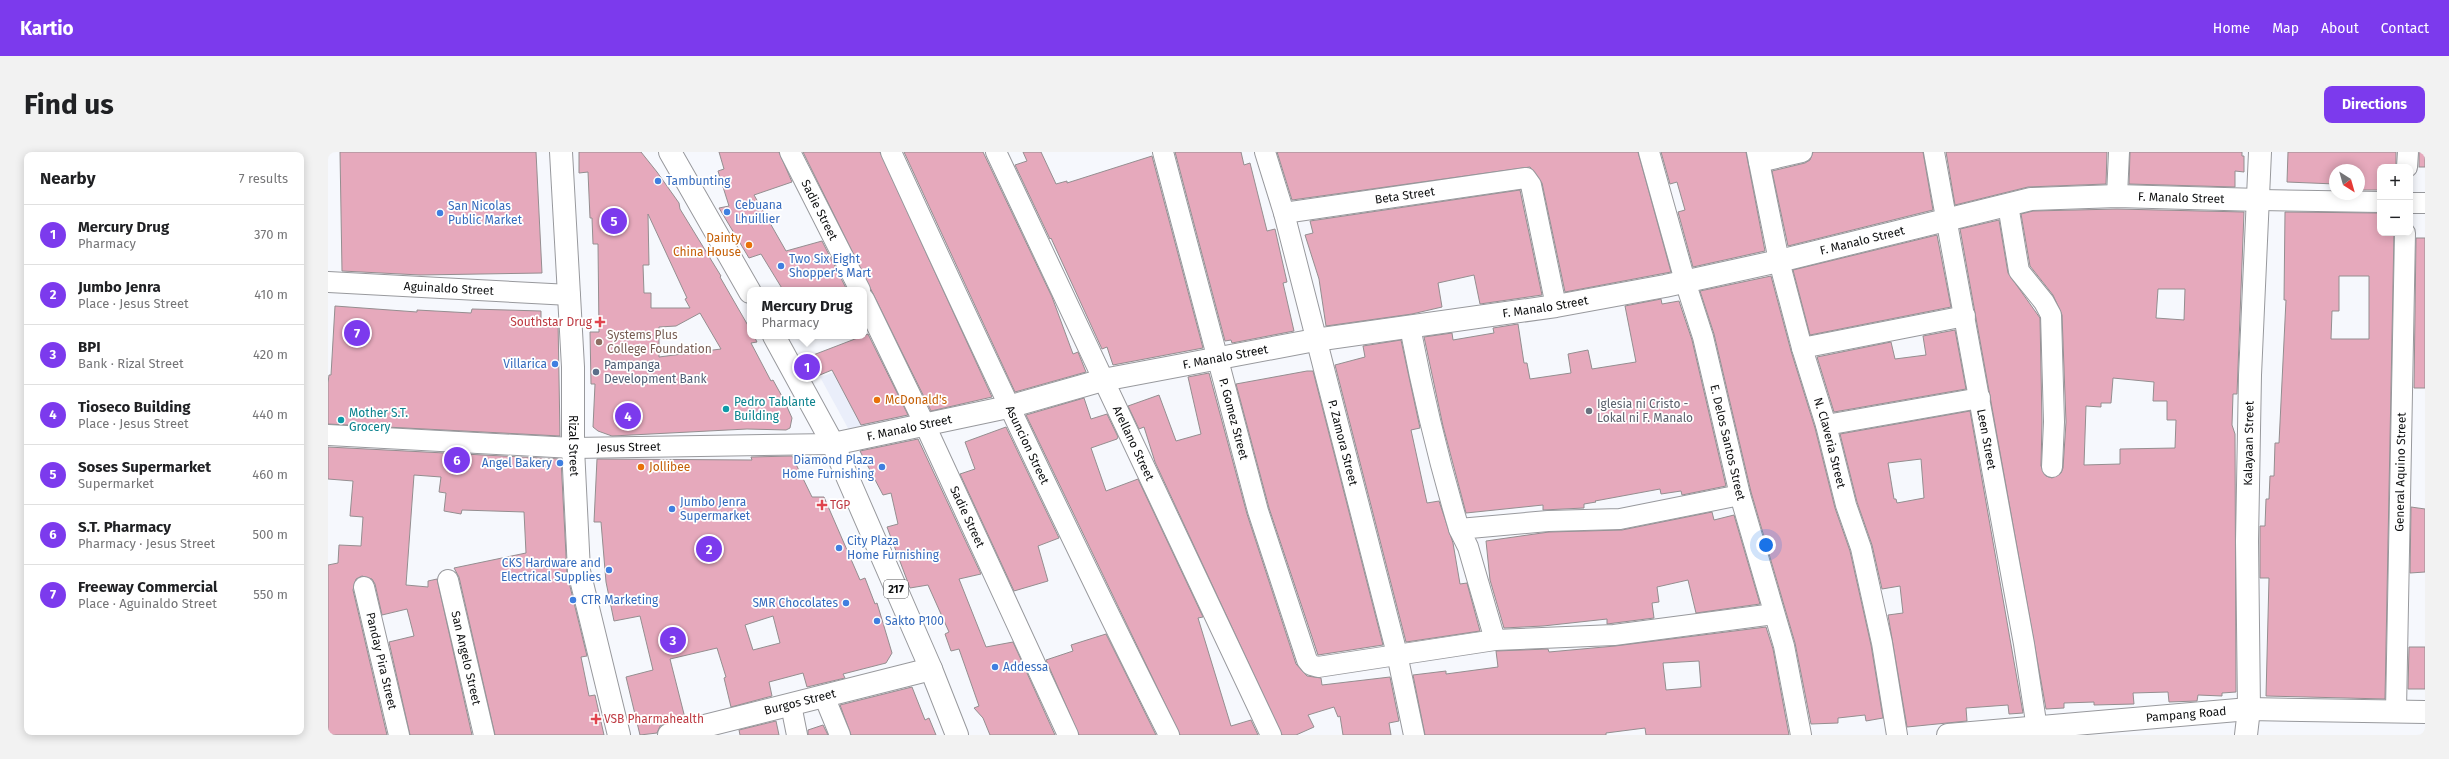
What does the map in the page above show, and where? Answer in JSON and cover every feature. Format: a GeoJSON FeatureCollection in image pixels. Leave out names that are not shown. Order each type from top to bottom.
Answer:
{"type":"FeatureCollection","features":[{"type":"Feature","properties":{"kind":"street","name":"Rizal Street"},"geometry":{"type":"LineString","coordinates":[[561,152],[573,367],[573,448],[578,571],[619,735]]}},
{"type":"Feature","properties":{"kind":"street"},"geometry":{"type":"LineString","coordinates":[[670,152],[747,287]]}},
{"type":"Feature","properties":{"kind":"street","name":"Sadie Street"},"geometry":{"type":"LineString","coordinates":[[790,152],[858,287]]}},
{"type":"Feature","properties":{"kind":"street","name":"Asuncion Street"},"geometry":{"type":"LineString","coordinates":[[891,152],[1008,407],[1103,606],[1169,735]]}},
{"type":"Feature","properties":{"kind":"street","name":"Arellano Street"},"geometry":{"type":"LineString","coordinates":[[996,152],[1271,735]]}},
{"type":"Feature","properties":{"kind":"street","name":"P. Gomez Street"},"geometry":{"type":"LineString","coordinates":[[1163,152],[1258,511],[1307,660],[1311,665],[1318,667],[1397,654]]}},
{"type":"Feature","properties":{"kind":"street","name":"P. Zamora Street"},"geometry":{"type":"LineString","coordinates":[[1265,152],[1284,213],[1315,340],[1397,654],[1414,735]]}},
{"type":"Feature","properties":{"kind":"street","name":"E. Delos Santos Street"},"geometry":{"type":"LineString","coordinates":[[1649,152],[1706,350],[1740,495],[1784,646],[1801,735]]}},
{"type":"Feature","properties":{"kind":"street"},"geometry":{"type":"LineString","coordinates":[[1758,157],[1802,152]]}},
{"type":"Feature","properties":{"kind":"street","name":"Leen Street"},"geometry":{"type":"LineString","coordinates":[[1934,152],[1980,398],[2037,730]]}},
{"type":"Feature","properties":{"kind":"street"},"geometry":{"type":"LineString","coordinates":[[2117,196],[2119,152]]}},
{"type":"Feature","properties":{"kind":"street","name":"Kalayaan Street"},"geometry":{"type":"LineString","coordinates":[[2246,735],[2249,709],[2247,541],[2249,383],[2260,200],[2260,152]]}},
{"type":"Feature","properties":{"kind":"street"},"geometry":{"type":"LineString","coordinates":[[2407,164],[2408,152]]}},
{"type":"Feature","properties":{"kind":"street","name":"N. Claveria Street"},"geometry":{"type":"LineString","coordinates":[[1758,157],[1779,261],[1802,348],[1826,425],[1846,505],[1861,548],[1882,643],[1897,735]]}},
{"type":"Feature","properties":{"kind":"street","name":"Beta Street"},"geometry":{"type":"LineString","coordinates":[[1284,213],[1526,178],[1531,185],[1556,306]]}},
{"type":"Feature","properties":{"kind":"street","name":"F. Manalo Street"},"geometry":{"type":"LineString","coordinates":[[833,444],[1008,407],[1103,380],[1219,360],[1315,340],[1556,306],[1685,281],[1779,261],[2031,199],[2117,196],[2260,200]]}},
{"type":"Feature","properties":{"kind":"street"},"geometry":{"type":"LineString","coordinates":[[2260,200],[2377,202]]}},
{"type":"Feature","properties":{"kind":"street"},"geometry":{"type":"LineString","coordinates":[[2413,202],[2425,203]]}},
{"type":"Feature","properties":{"kind":"street"},"geometry":{"type":"LineString","coordinates":[[2008,205],[2019,271],[2044,302],[2051,316],[2054,422],[2052,467]]}},
{"type":"Feature","properties":{"kind":"street","name":"General Aquino Street"},"geometry":{"type":"LineString","coordinates":[[2396,711],[2405,236]]}},
{"type":"Feature","properties":{"kind":"street"},"geometry":{"type":"LineString","coordinates":[[328,274],[328,282]]}},
{"type":"Feature","properties":{"kind":"street","name":"Aguinaldo Street"},"geometry":{"type":"LineString","coordinates":[[328,282],[570,295]]}},
{"type":"Feature","properties":{"kind":"street","name":"Sadie Street"},"geometry":{"type":"LineString","coordinates":[[867,305],[925,425],[1068,735]]}},
{"type":"Feature","properties":{"kind":"street"},"geometry":{"type":"LineString","coordinates":[[1802,348],[1965,316]]}},
{"type":"Feature","properties":{"kind":"street"},"geometry":{"type":"LineString","coordinates":[[1410,327],[1423,396],[1442,472],[1459,529],[1468,547],[1495,640]]}},
{"type":"Feature","properties":{"kind":"street","name":"217"},"geometry":{"type":"LineString","coordinates":[[776,339],[833,444],[931,669],[957,735]]}},
{"type":"Feature","properties":{"kind":"street"},"geometry":{"type":"LineString","coordinates":[[1826,425],[1980,398]]}},
{"type":"Feature","properties":{"kind":"street","name":"Jesus Street"},"geometry":{"type":"LineString","coordinates":[[328,435],[573,448],[833,444]]}},
{"type":"Feature","properties":{"kind":"street"},"geometry":{"type":"LineString","coordinates":[[1459,529],[1548,521],[1620,519],[1740,495]]}},
{"type":"Feature","properties":{"kind":"street","name":"San Angelo Street"},"geometry":{"type":"LineString","coordinates":[[448,580],[484,735]]}},
{"type":"Feature","properties":{"kind":"street","name":"Panday Pira Street"},"geometry":{"type":"LineString","coordinates":[[364,587],[399,735]]}},
{"type":"Feature","properties":{"kind":"street"},"geometry":{"type":"LineString","coordinates":[[1397,654],[1495,640],[1614,634],[1774,614]]}},
{"type":"Feature","properties":{"kind":"street","name":"Burgos Street"},"geometry":{"type":"LineString","coordinates":[[669,735],[931,669]]}},
{"type":"Feature","properties":{"kind":"street"},"geometry":{"type":"LineString","coordinates":[[824,696],[840,735]]}},
{"type":"Feature","properties":{"kind":"street"},"geometry":{"type":"LineString","coordinates":[[791,705],[797,735]]}},
{"type":"Feature","properties":{"kind":"street","name":"Pampang Road"},"geometry":{"type":"LineString","coordinates":[[1948,735],[2037,730],[2249,709],[2425,712]]}},
{"type":"Feature","properties":{"kind":"shaded area","name":"McDonald's"},"geometry":{"type":"Polygon","coordinates":[[[885,353],[918,416],[849,430],[820,377],[885,353]]]}},
{"type":"Feature","properties":{"kind":"building","name":"San Nicolas Public Market"},"geometry":{"type":"Polygon","coordinates":[[[340,152],[536,152],[542,273],[420,275],[342,271],[340,152]]]}},
{"type":"Feature","properties":{"kind":"building"},"geometry":{"type":"Polygon","coordinates":[[[579,152],[641,152],[657,172],[679,203],[680,209],[721,276],[720,277],[747,324],[747,339],[756,339],[757,342],[751,343],[771,381],[773,380],[784,400],[792,418],[790,428],[786,430],[747,429],[612,436],[598,431],[593,427],[595,384],[591,384],[590,332],[599,332],[598,244],[593,244],[588,172],[579,173],[579,152]],[[648,214],[649,265],[643,265],[644,293],[651,293],[651,308],[690,308],[685,299],[687,298],[648,214]],[[700,313],[676,326],[659,327],[659,357],[721,349],[700,313]]]}},
{"type":"Feature","properties":{"kind":"building"},"geometry":{"type":"Polygon","coordinates":[[[719,152],[779,152],[792,182],[754,195],[786,251],[822,241],[845,287],[781,287],[761,254],[749,258],[719,208],[729,206],[718,171],[724,169],[719,152]]]}},
{"type":"Feature","properties":{"kind":"building"},"geometry":{"type":"Polygon","coordinates":[[[803,152],[880,152],[992,397],[931,411],[803,152]]]}},
{"type":"Feature","properties":{"kind":"building"},"geometry":{"type":"Polygon","coordinates":[[[904,152],[983,152],[1052,297],[1073,354],[1078,352],[1086,372],[1015,392],[904,152]]]}},
{"type":"Feature","properties":{"kind":"building"},"geometry":{"type":"Polygon","coordinates":[[[1023,152],[1041,152],[1056,184],[1067,181],[1067,183],[1152,156],[1203,348],[1113,365],[1107,347],[1102,349],[1051,238],[1050,239],[1015,165],[1027,161],[1023,152]]]}},
{"type":"Feature","properties":{"kind":"building"},"geometry":{"type":"Polygon","coordinates":[[[1175,152],[1241,152],[1244,165],[1250,163],[1267,231],[1275,229],[1287,282],[1283,283],[1294,331],[1232,343],[1231,340],[1225,341],[1175,152]]]}},
{"type":"Feature","properties":{"kind":"building"},"geometry":{"type":"Polygon","coordinates":[[[1277,152],[1638,152],[1671,272],[1565,292],[1542,183],[1530,167],[1292,200],[1277,152]]]}},
{"type":"Feature","properties":{"kind":"building"},"geometry":{"type":"Polygon","coordinates":[[[1661,152],[1746,152],[1765,251],[1693,267],[1678,212],[1685,210],[1677,182],[1670,184],[1661,152]]]}},
{"type":"Feature","properties":{"kind":"building"},"geometry":{"type":"Polygon","coordinates":[[[1813,152],[1923,152],[1933,210],[1788,246],[1772,171],[1805,163],[1810,160],[1813,152]]]}},
{"type":"Feature","properties":{"kind":"building"},"geometry":{"type":"Polygon","coordinates":[[[1946,152],[2107,152],[2106,184],[2028,187],[1955,205],[1946,152]]]}},
{"type":"Feature","properties":{"kind":"building"},"geometry":{"type":"Polygon","coordinates":[[[2130,152],[2242,152],[2242,156],[2244,156],[2244,172],[2235,171],[2235,187],[2129,184],[2130,152]]]}},
{"type":"Feature","properties":{"kind":"building"},"geometry":{"type":"Polygon","coordinates":[[[2288,152],[2396,152],[2396,164],[2377,164],[2377,190],[2365,190],[2365,164],[2329,164],[2329,184],[2287,182],[2288,152]]]}},
{"type":"Feature","properties":{"kind":"building"},"geometry":{"type":"Polygon","coordinates":[[[2419,152],[2425,152],[2425,167],[2419,167],[2419,152]]]}},
{"type":"Feature","properties":{"kind":"building"},"geometry":{"type":"Polygon","coordinates":[[[1520,190],[1542,295],[1480,304],[1474,275],[1438,283],[1442,307],[1412,314],[1326,326],[1319,279],[1305,235],[1313,233],[1310,221],[1520,190]]]}},
{"type":"Feature","properties":{"kind":"building"},"geometry":{"type":"Polygon","coordinates":[[[2117,209],[2244,212],[2237,394],[2233,394],[2232,425],[2235,434],[2236,692],[2222,693],[2222,696],[2198,695],[2197,701],[2169,702],[2168,692],[2133,693],[2134,704],[2094,705],[2094,702],[2064,703],[2064,708],[2046,709],[1960,229],[1999,220],[2008,273],[2040,318],[2042,422],[2041,466],[2046,476],[2052,478],[2061,473],[2063,468],[2066,422],[2062,315],[2053,295],[2030,266],[2021,214],[2033,211],[2117,209]],[[2158,289],[2156,318],[2184,320],[2185,289],[2158,289]],[[2113,378],[2111,403],[2101,403],[2101,407],[2086,406],[2084,465],[2120,464],[2120,449],[2175,448],[2176,420],[2167,420],[2167,401],[2153,401],[2154,382],[2113,378]]]}},
{"type":"Feature","properties":{"kind":"building"},"geometry":{"type":"Polygon","coordinates":[[[2285,212],[2377,213],[2377,236],[2394,236],[2385,699],[2266,696],[2269,578],[2260,578],[2260,526],[2265,526],[2266,499],[2269,499],[2270,476],[2274,476],[2275,443],[2279,443],[2286,300],[2284,300],[2285,212]],[[2339,276],[2339,311],[2332,311],[2331,339],[2369,339],[2369,276],[2339,276]]]}},
{"type":"Feature","properties":{"kind":"building"},"geometry":{"type":"Polygon","coordinates":[[[1937,235],[1951,307],[1810,335],[1793,270],[1937,235]]]}},
{"type":"Feature","properties":{"kind":"building"},"geometry":{"type":"Polygon","coordinates":[[[2416,238],[2425,238],[2425,388],[2414,388],[2416,238]]]}},
{"type":"Feature","properties":{"kind":"building"},"geometry":{"type":"Polygon","coordinates":[[[1771,276],[1791,351],[1815,428],[1835,508],[1850,551],[1871,645],[1883,718],[1866,721],[1865,715],[1838,718],[1838,723],[1811,724],[1795,643],[1751,492],[1714,334],[1700,291],[1771,276]]]}},
{"type":"Feature","properties":{"kind":"building"},"geometry":{"type":"Polygon","coordinates":[[[1661,299],[1662,304],[1679,301],[1692,340],[1726,486],[1682,495],[1681,491],[1661,494],[1660,489],[1595,501],[1596,502],[1584,504],[1584,508],[1543,510],[1543,505],[1466,513],[1443,426],[1424,337],[1452,333],[1453,340],[1494,333],[1493,328],[1518,324],[1524,363],[1527,363],[1530,379],[1571,373],[1568,354],[1588,350],[1592,369],[1636,362],[1625,306],[1661,299]]]}},
{"type":"Feature","properties":{"kind":"building"},"geometry":{"type":"Polygon","coordinates":[[[335,306],[417,312],[417,310],[471,313],[472,309],[541,311],[541,319],[558,320],[560,436],[328,424],[328,383],[329,375],[331,375],[335,306]]]}},
{"type":"Feature","properties":{"kind":"building"},"geometry":{"type":"Polygon","coordinates":[[[1955,330],[1966,389],[1834,412],[1817,357],[1891,342],[1895,359],[1926,355],[1923,336],[1955,330]]]}},
{"type":"Feature","properties":{"kind":"building","name":"McDonald's"},"geometry":{"type":"Polygon","coordinates":[[[867,334],[908,415],[861,425],[832,370],[815,377],[808,357],[855,339],[867,339],[867,334]]]}},
{"type":"Feature","properties":{"kind":"building"},"geometry":{"type":"Polygon","coordinates":[[[1401,340],[1420,428],[1411,430],[1427,503],[1439,501],[1453,543],[1460,584],[1467,583],[1480,631],[1406,642],[1335,365],[1365,357],[1363,346],[1401,340]]]}},
{"type":"Feature","properties":{"kind":"building"},"geometry":{"type":"Polygon","coordinates":[[[1313,371],[1383,645],[1318,655],[1269,508],[1236,384],[1313,371]]]}},
{"type":"Feature","properties":{"kind":"building"},"geometry":{"type":"Polygon","coordinates":[[[1209,373],[1247,514],[1296,664],[1307,676],[1321,678],[1322,685],[1390,677],[1399,721],[1389,723],[1391,735],[1343,735],[1340,716],[1338,717],[1334,707],[1308,715],[1314,727],[1296,735],[1282,735],[1155,462],[1144,427],[1139,429],[1128,406],[1159,395],[1176,441],[1201,434],[1188,377],[1209,373]]]}},
{"type":"Feature","properties":{"kind":"building"},"geometry":{"type":"Polygon","coordinates":[[[1084,398],[1091,419],[1107,414],[1118,437],[1117,439],[1091,448],[1106,491],[1138,479],[1203,617],[1198,618],[1231,726],[1251,720],[1258,735],[1180,735],[1026,415],[1084,398]]]}},
{"type":"Feature","properties":{"kind":"building"},"geometry":{"type":"Polygon","coordinates":[[[1970,411],[2023,713],[2009,714],[2008,705],[1966,708],[1967,721],[1907,727],[1888,615],[1903,613],[1900,586],[1882,589],[1872,545],[1857,502],[1840,434],[1970,411]],[[1921,459],[1888,463],[1894,499],[1896,499],[1897,503],[1924,498],[1921,459]]]}},
{"type":"Feature","properties":{"kind":"building"},"geometry":{"type":"Polygon","coordinates":[[[1006,427],[1059,538],[1038,546],[1048,581],[1014,591],[960,474],[975,469],[965,442],[1006,427]]]}},
{"type":"Feature","properties":{"kind":"building"},"geometry":{"type":"Polygon","coordinates":[[[918,439],[981,574],[959,579],[986,647],[1013,642],[1055,735],[990,735],[983,718],[974,708],[979,706],[959,649],[951,651],[945,634],[949,632],[928,585],[910,588],[887,527],[898,524],[891,493],[883,495],[860,451],[918,439]]]}},
{"type":"Feature","properties":{"kind":"building"},"geometry":{"type":"Polygon","coordinates":[[[328,447],[561,459],[567,574],[587,656],[581,657],[589,696],[595,695],[604,735],[495,735],[459,577],[454,568],[526,553],[524,512],[462,510],[461,514],[444,511],[446,493],[439,492],[441,477],[414,475],[406,585],[428,587],[428,581],[437,579],[472,735],[410,735],[389,642],[414,636],[407,609],[382,615],[375,584],[372,579],[362,576],[356,579],[353,590],[387,735],[328,735],[328,565],[338,563],[339,545],[361,546],[363,517],[350,516],[353,481],[328,479],[328,447]]]}},
{"type":"Feature","properties":{"kind":"building"},"geometry":{"type":"Polygon","coordinates":[[[792,456],[812,497],[824,497],[860,580],[865,578],[875,604],[877,603],[892,653],[886,663],[843,674],[845,678],[807,687],[803,673],[769,682],[772,696],[731,707],[724,678],[726,677],[717,648],[670,659],[685,718],[660,726],[657,733],[640,735],[626,677],[653,670],[640,616],[614,621],[606,582],[601,522],[594,522],[597,459],[752,460],[751,457],[792,456]],[[773,616],[745,625],[753,650],[780,643],[773,616]]]}},
{"type":"Feature","properties":{"kind":"building"},"geometry":{"type":"Polygon","coordinates":[[[2411,507],[2425,509],[2425,572],[2410,573],[2411,507]]]}},
{"type":"Feature","properties":{"kind":"building"},"geometry":{"type":"Polygon","coordinates":[[[1712,512],[1714,520],[1734,515],[1760,604],[1696,613],[1688,580],[1657,587],[1659,602],[1652,603],[1654,618],[1607,624],[1607,619],[1543,626],[1504,628],[1490,580],[1486,541],[1549,532],[1622,530],[1712,512]]]}},
{"type":"Feature","properties":{"kind":"building"},"geometry":{"type":"Polygon","coordinates":[[[1766,627],[1773,649],[1789,735],[1646,735],[1645,728],[1606,733],[1606,735],[1425,735],[1413,675],[1446,671],[1446,674],[1498,667],[1496,651],[1548,649],[1549,652],[1615,646],[1766,627]],[[1699,661],[1663,663],[1666,690],[1701,687],[1699,661]]]}},
{"type":"Feature","properties":{"kind":"building"},"geometry":{"type":"Polygon","coordinates":[[[1106,634],[1156,735],[1079,735],[1046,660],[1073,651],[1071,645],[1106,634]]]}},
{"type":"Feature","properties":{"kind":"building"},"geometry":{"type":"Polygon","coordinates":[[[2409,647],[2425,647],[2425,689],[2408,689],[2409,647]]]}},
{"type":"Feature","properties":{"kind":"building"},"geometry":{"type":"Polygon","coordinates":[[[912,687],[925,720],[929,718],[936,735],[851,735],[840,705],[912,687]]]}},
{"type":"Feature","properties":{"kind":"building"},"geometry":{"type":"Polygon","coordinates":[[[776,721],[779,735],[740,735],[739,730],[776,721]]]}},
{"type":"Feature","properties":{"kind":"building"},"geometry":{"type":"Polygon","coordinates":[[[823,725],[828,735],[808,735],[808,730],[823,725]]]}},
{"type":"Feature","properties":{"kind":"place","name":"Tambunting"},"geometry":{"type":"Point","coordinates":[658,181]}},
{"type":"Feature","properties":{"kind":"place","name":"Cebuana Lhuillier"},"geometry":{"type":"Point","coordinates":[727,212]}},
{"type":"Feature","properties":{"kind":"place","name":"San Nicolas Public Market"},"geometry":{"type":"Point","coordinates":[440,213]}},
{"type":"Feature","properties":{"kind":"place","name":"Soses Supermarket"},"geometry":{"type":"Point","coordinates":[614,221]}},
{"type":"Feature","properties":{"kind":"place","name":"Dainty China House"},"geometry":{"type":"Point","coordinates":[749,245]}},
{"type":"Feature","properties":{"kind":"place","name":"Two Six Eight Shopper's Mart"},"geometry":{"type":"Point","coordinates":[781,266]}},
{"type":"Feature","properties":{"kind":"place","name":"Southstar Drug"},"geometry":{"type":"Point","coordinates":[600,322]}},
{"type":"Feature","properties":{"kind":"place","name":"Freeway Commercial"},"geometry":{"type":"Point","coordinates":[357,333]}},
{"type":"Feature","properties":{"kind":"place","name":"Systems Plus College Foundation"},"geometry":{"type":"Point","coordinates":[599,342]}},
{"type":"Feature","properties":{"kind":"place","name":"Villarica"},"geometry":{"type":"Point","coordinates":[555,364]}},
{"type":"Feature","properties":{"kind":"place","name":"Mercury Drug"},"geometry":{"type":"Point","coordinates":[807,367]}},
{"type":"Feature","properties":{"kind":"place","name":"Pampanga Development Bank"},"geometry":{"type":"Point","coordinates":[596,372]}},
{"type":"Feature","properties":{"kind":"place","name":"McDonald's"},"geometry":{"type":"Point","coordinates":[877,400]}},
{"type":"Feature","properties":{"kind":"place","name":"Pedro Tablante Building"},"geometry":{"type":"Point","coordinates":[726,409]}},
{"type":"Feature","properties":{"kind":"place","name":"Iglesia ni Cristo - Lokal ni F. Manalo"},"geometry":{"type":"Point","coordinates":[1589,411]}},
{"type":"Feature","properties":{"kind":"place","name":"Tioseco Building"},"geometry":{"type":"Point","coordinates":[628,416]}},
{"type":"Feature","properties":{"kind":"place","name":"Mother S.T. Grocery"},"geometry":{"type":"Point","coordinates":[341,420]}},
{"type":"Feature","properties":{"kind":"place","name":"S.T. Pharmacy"},"geometry":{"type":"Point","coordinates":[457,460]}},
{"type":"Feature","properties":{"kind":"place","name":"Angel Bakery"},"geometry":{"type":"Point","coordinates":[560,463]}},
{"type":"Feature","properties":{"kind":"place","name":"Jollibee"},"geometry":{"type":"Point","coordinates":[641,467]}},
{"type":"Feature","properties":{"kind":"place","name":"Diamond Plaza Home Furnishing"},"geometry":{"type":"Point","coordinates":[882,467]}},
{"type":"Feature","properties":{"kind":"place","name":"TGP"},"geometry":{"type":"Point","coordinates":[822,505]}},
{"type":"Feature","properties":{"kind":"place","name":"Jumbo Jenra Supermarket"},"geometry":{"type":"Point","coordinates":[672,509]}},
{"type":"Feature","properties":{"kind":"place","name":"City Plaza Home Furnishing"},"geometry":{"type":"Point","coordinates":[839,548]}},
{"type":"Feature","properties":{"kind":"place","name":"Jumbo Jenra"},"geometry":{"type":"Point","coordinates":[709,549]}},
{"type":"Feature","properties":{"kind":"place","name":"CKS Hardware and Electrical Supplies"},"geometry":{"type":"Point","coordinates":[609,570]}},
{"type":"Feature","properties":{"kind":"place","name":"CTR Marketing"},"geometry":{"type":"Point","coordinates":[573,600]}},
{"type":"Feature","properties":{"kind":"place","name":"SMR Chocolates"},"geometry":{"type":"Point","coordinates":[846,603]}},
{"type":"Feature","properties":{"kind":"place","name":"Sakto P100"},"geometry":{"type":"Point","coordinates":[877,621]}},
{"type":"Feature","properties":{"kind":"place","name":"BPI"},"geometry":{"type":"Point","coordinates":[673,640]}},
{"type":"Feature","properties":{"kind":"place","name":"Addessa"},"geometry":{"type":"Point","coordinates":[995,667]}},
{"type":"Feature","properties":{"kind":"place","name":"VSB Pharmahealth"},"geometry":{"type":"Point","coordinates":[596,719]}}]}
